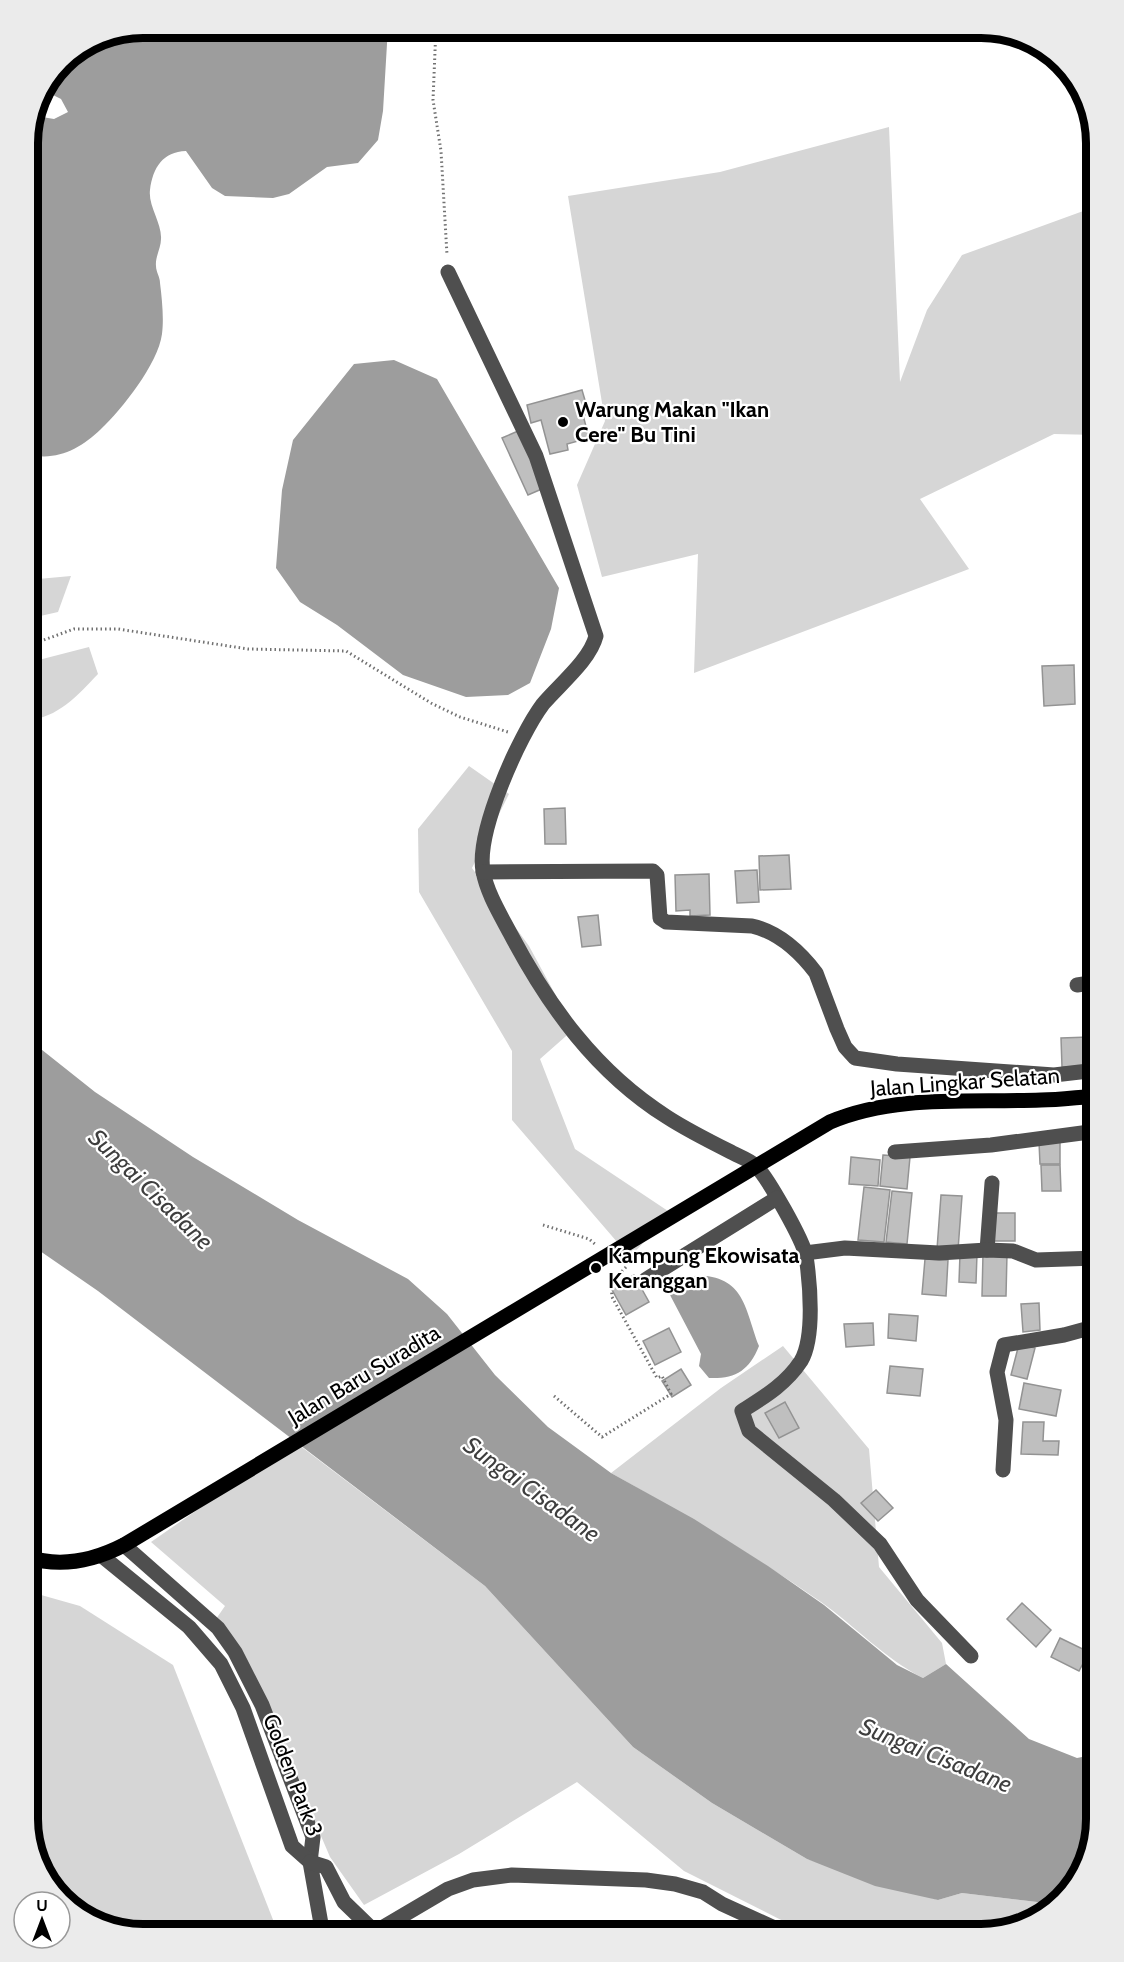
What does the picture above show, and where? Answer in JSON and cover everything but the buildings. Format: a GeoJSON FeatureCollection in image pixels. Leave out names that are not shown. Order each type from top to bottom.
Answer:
{"type":"FeatureCollection","features":[{"type":"Feature","properties":{"kind":"main road","name":"Jalan Lingkar Selatan"},"geometry":{"type":"LineString","coordinates":[[713,1191],[830,1122],[867,1110],[948,1101],[1042,1100],[1087,1097]]}},
{"type":"Feature","properties":{"kind":"main road","name":"Jalan Baru Suradita"},"geometry":{"type":"LineString","coordinates":[[38,1561],[72,1563],[102,1556],[124,1545],[713,1191]]}},
{"type":"Feature","properties":{"kind":"street"},"geometry":{"type":"LineString","coordinates":[[448,272],[536,456],[597,636],[594,647],[542,706],[521,736],[486,832],[482,853],[483,872],[491,898],[530,971],[552,1006],[586,1050],[624,1085],[666,1116],[756,1165],[777,1198],[805,1253],[810,1330],[802,1359],[785,1383],[742,1411],[749,1431],[834,1500],[880,1544],[917,1600],[971,1656]]}},
{"type":"Feature","properties":{"kind":"street"},"geometry":{"type":"LineString","coordinates":[[483,872],[653,871],[657,875],[660,918],[666,922],[752,926],[765,929],[774,933],[810,965],[819,981],[845,1047],[855,1058],[897,1064],[1054,1075],[1087,1071]]}},
{"type":"Feature","properties":{"kind":"street"},"geometry":{"type":"LineString","coordinates":[[1077,984],[1087,983]]}},
{"type":"Feature","properties":{"kind":"street"},"geometry":{"type":"LineString","coordinates":[[895,1152],[1022,1142],[1087,1132]]}},
{"type":"Feature","properties":{"kind":"street"},"geometry":{"type":"LineString","coordinates":[[987,1250],[992,1182]]}},
{"type":"Feature","properties":{"kind":"street"},"geometry":{"type":"LineString","coordinates":[[645,1280],[777,1198]]}},
{"type":"Feature","properties":{"kind":"street"},"geometry":{"type":"LineString","coordinates":[[805,1253],[845,1248],[939,1253],[987,1250],[1013,1251],[1036,1260],[1087,1258]]}},
{"type":"Feature","properties":{"kind":"street"},"geometry":{"type":"LineString","coordinates":[[1003,1470],[1006,1420],[997,1372],[1004,1345],[1055,1337],[1087,1329]]}},
{"type":"Feature","properties":{"kind":"street","name":"Golden Park 3"},"geometry":{"type":"LineString","coordinates":[[124,1545],[218,1628],[235,1652],[262,1705],[313,1837],[310,1862]]}},
{"type":"Feature","properties":{"kind":"street","name":"Golden Park 3"},"geometry":{"type":"LineString","coordinates":[[102,1556],[189,1627],[221,1664],[243,1708],[292,1846],[310,1862]]}},
{"type":"Feature","properties":{"kind":"street"},"geometry":{"type":"LineString","coordinates":[[321,1924],[310,1862],[326,1867],[344,1902],[367,1924]]}},
{"type":"Feature","properties":{"kind":"street"},"geometry":{"type":"LineString","coordinates":[[389,1924],[448,1889],[473,1880],[512,1875],[646,1880],[675,1884],[703,1892],[722,1904],[766,1924]]}},
{"type":"Feature","properties":{"kind":"path"},"geometry":{"type":"LineString","coordinates":[[436,38],[433,100],[441,151],[448,272]]}},
{"type":"Feature","properties":{"kind":"path"},"geometry":{"type":"LineString","coordinates":[[38,642],[74,629],[118,629],[248,649],[346,651],[441,707],[481,724],[521,736]]}},
{"type":"Feature","properties":{"kind":"path"},"geometry":{"type":"LineString","coordinates":[[554,1396],[603,1437],[671,1394],[662,1376],[657,1378],[612,1297],[611,1283],[626,1267]]}},
{"type":"Feature","properties":{"kind":"shaded area"},"geometry":{"type":"Polygon","coordinates":[[[889,127],[900,382],[927,310],[962,255],[1087,210],[1087,435],[1054,434],[920,499],[969,569],[694,673],[698,554],[602,577],[577,485],[605,421],[568,196],[720,172],[889,127]]]}},
{"type":"Feature","properties":{"kind":"shaded area"},"geometry":{"type":"Polygon","coordinates":[[[71,576],[58,612],[38,617],[38,579],[71,576]]]}},
{"type":"Feature","properties":{"kind":"shaded area"},"geometry":{"type":"Polygon","coordinates":[[[89,647],[98,674],[58,710],[38,718],[38,660],[89,647]]]}},
{"type":"Feature","properties":{"kind":"shaded area"},"geometry":{"type":"Polygon","coordinates":[[[469,766],[509,794],[472,868],[529,946],[574,1029],[540,1059],[575,1149],[671,1213],[630,1257],[512,1120],[512,1051],[419,892],[418,829],[469,766]]]}},
{"type":"Feature","properties":{"kind":"shaded area"},"geometry":{"type":"Polygon","coordinates":[[[783,1346],[869,1449],[879,1567],[942,1643],[946,1664],[923,1678],[883,1652],[821,1602],[770,1568],[611,1473],[721,1388],[783,1346]]]}},
{"type":"Feature","properties":{"kind":"shaded area"},"geometry":{"type":"Polygon","coordinates":[[[295,1442],[485,1586],[633,1747],[712,1803],[807,1859],[938,1900],[962,1893],[1045,1903],[1028,1914],[995,1924],[789,1924],[684,1871],[577,1782],[459,1854],[364,1905],[330,1857],[253,1677],[216,1619],[225,1606],[151,1542],[295,1442]]]}},
{"type":"Feature","properties":{"kind":"shaded area"},"geometry":{"type":"Polygon","coordinates":[[[38,1594],[80,1606],[173,1665],[275,1924],[136,1924],[122,1922],[96,1914],[84,1907],[72,1897],[72,1890],[65,1890],[55,1878],[43,1853],[38,1820],[38,1594]]]}},
{"type":"Feature","properties":{"kind":"water"},"geometry":{"type":"Polygon","coordinates":[[[142,38],[387,38],[383,111],[378,140],[358,163],[327,167],[289,194],[273,198],[225,196],[212,188],[186,151],[171,154],[160,162],[150,190],[151,202],[161,233],[156,266],[160,281],[163,315],[162,334],[154,359],[138,385],[101,429],[85,442],[67,452],[38,456],[38,136],[41,117],[54,119],[68,112],[61,99],[50,93],[68,68],[84,55],[102,45],[122,40],[142,38]]]}},
{"type":"Feature","properties":{"kind":"water"},"geometry":{"type":"Polygon","coordinates":[[[394,360],[437,379],[559,588],[551,629],[530,683],[508,695],[466,697],[403,675],[337,625],[300,602],[276,568],[282,490],[293,440],[354,364],[394,360]]]}},
{"type":"Feature","properties":{"kind":"water","name":"Sungai Cisadane"},"geometry":{"type":"Polygon","coordinates":[[[38,1047],[95,1092],[193,1157],[298,1220],[408,1279],[447,1314],[495,1375],[548,1427],[611,1473],[694,1519],[768,1566],[824,1605],[897,1665],[923,1678],[946,1664],[1029,1739],[1077,1758],[1087,1756],[1086,1833],[1079,1860],[1069,1878],[1045,1903],[962,1893],[938,1900],[875,1886],[807,1859],[712,1803],[633,1747],[485,1586],[98,1291],[38,1250],[38,1047]]]}},
{"type":"Feature","properties":{"kind":"water"},"geometry":{"type":"Polygon","coordinates":[[[696,1275],[724,1281],[734,1288],[745,1306],[759,1346],[751,1362],[734,1375],[709,1378],[699,1366],[701,1354],[670,1295],[696,1275]]]}},
{"type":"Feature","properties":{"kind":"place","name":"Warung Makan \"Ikan Cere\" Bu Tini"},"geometry":{"type":"Point","coordinates":[563,422]}},
{"type":"Feature","properties":{"kind":"place","name":"Kampung Ekowisata Keranggan"},"geometry":{"type":"Point","coordinates":[596,1268]}}]}
